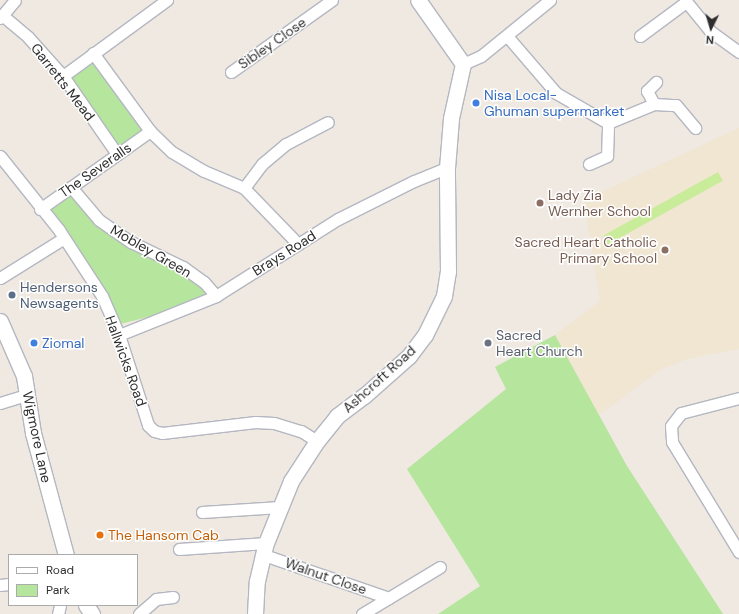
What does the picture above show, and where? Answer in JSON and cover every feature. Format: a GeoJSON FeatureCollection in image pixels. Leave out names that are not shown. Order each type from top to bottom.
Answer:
{"type":"FeatureCollection","features":[{"type":"Feature","properties":{"kind":"street"},"geometry":{"type":"LineString","coordinates":[[1,17],[15,0]]}},
{"type":"Feature","properties":{"kind":"street"},"geometry":{"type":"LineString","coordinates":[[63,76],[93,52],[167,0]]}},
{"type":"Feature","properties":{"kind":"street","name":"Sibley Close"},"geometry":{"type":"LineString","coordinates":[[231,72],[332,0]]}},
{"type":"Feature","properties":{"kind":"street"},"geometry":{"type":"LineString","coordinates":[[418,0],[463,64],[481,56],[550,0]]}},
{"type":"Feature","properties":{"kind":"street"},"geometry":{"type":"LineString","coordinates":[[640,36],[685,1],[710,30],[739,52]]}},
{"type":"Feature","properties":{"kind":"street","name":"Garretts Mead"},"geometry":{"type":"LineString","coordinates":[[1,17],[28,37],[63,76],[117,154]]}},
{"type":"Feature","properties":{"kind":"street"},"geometry":{"type":"LineString","coordinates":[[507,36],[556,93],[608,123]]}},
{"type":"Feature","properties":{"kind":"street"},"geometry":{"type":"LineString","coordinates":[[93,52],[150,131],[172,152],[204,171],[244,188],[298,244]]}},
{"type":"Feature","properties":{"kind":"street","name":"Ashcroft Road"},"geometry":{"type":"LineString","coordinates":[[255,614],[257,581],[265,549],[291,481],[316,441],[337,416],[409,356],[435,317],[444,296],[448,272],[447,168],[451,118],[463,64]]}},
{"type":"Feature","properties":{"kind":"street"},"geometry":{"type":"LineString","coordinates":[[654,104],[647,91],[656,82]]}},
{"type":"Feature","properties":{"kind":"street"},"geometry":{"type":"LineString","coordinates":[[608,123],[654,104],[676,105],[695,128]]}},
{"type":"Feature","properties":{"kind":"street"},"geometry":{"type":"LineString","coordinates":[[244,188],[262,164],[286,144],[328,122]]}},
{"type":"Feature","properties":{"kind":"street"},"geometry":{"type":"LineString","coordinates":[[589,164],[607,156],[608,123]]}},
{"type":"Feature","properties":{"kind":"street","name":"The Severalls"},"geometry":{"type":"LineString","coordinates":[[40,209],[150,131]]}},
{"type":"Feature","properties":{"kind":"street","name":"Hallwicks Road"},"geometry":{"type":"LineString","coordinates":[[0,156],[64,238],[102,296],[119,334],[148,425],[154,430],[162,433],[255,422],[274,423],[301,431],[316,441]]}},
{"type":"Feature","properties":{"kind":"street","name":"Brays Road"},"geometry":{"type":"LineString","coordinates":[[119,334],[216,296],[338,219],[414,181],[447,168]]}},
{"type":"Feature","properties":{"kind":"street","name":"Mobley Green"},"geometry":{"type":"LineString","coordinates":[[71,187],[99,220],[131,242],[183,267],[204,282],[216,296]]}},
{"type":"Feature","properties":{"kind":"street"},"geometry":{"type":"LineString","coordinates":[[0,278],[64,238]]}},
{"type":"Feature","properties":{"kind":"street","name":"Wigmore Lane"},"geometry":{"type":"LineString","coordinates":[[0,321],[17,356],[27,395],[33,433],[66,554]]}},
{"type":"Feature","properties":{"kind":"street"},"geometry":{"type":"LineString","coordinates":[[0,403],[27,395]]}},
{"type":"Feature","properties":{"kind":"street"},"geometry":{"type":"LineString","coordinates":[[739,398],[681,413],[671,426],[672,442],[735,538],[739,552]]}},
{"type":"Feature","properties":{"kind":"street"},"geometry":{"type":"LineString","coordinates":[[202,512],[280,507]]}},
{"type":"Feature","properties":{"kind":"street"},"geometry":{"type":"LineString","coordinates":[[179,549],[265,549]]}},
{"type":"Feature","properties":{"kind":"street","name":"Walnut Close"},"geometry":{"type":"LineString","coordinates":[[265,549],[389,598]]}},
{"type":"Feature","properties":{"kind":"street","name":"Walnut Close"},"geometry":{"type":"LineString","coordinates":[[362,614],[440,567]]}},
{"type":"Feature","properties":{"kind":"street"},"geometry":{"type":"LineString","coordinates":[[139,614],[156,598],[173,597]]}},
{"type":"Feature","properties":{"kind":"shaded area","name":"Sacred Heart Catholic Primary School"},"geometry":{"type":"Polygon","coordinates":[[[739,128],[739,349],[687,359],[660,370],[599,415],[555,335],[600,301],[584,200],[739,128]]]}},
{"type":"Feature","properties":{"kind":"green space"},"geometry":{"type":"Polygon","coordinates":[[[94,62],[143,130],[120,147],[71,79],[94,62]]]}},
{"type":"Feature","properties":{"kind":"green space"},"geometry":{"type":"Polygon","coordinates":[[[718,172],[723,181],[608,244],[603,236],[718,172]]]}},
{"type":"Feature","properties":{"kind":"green space"},"geometry":{"type":"Polygon","coordinates":[[[70,194],[149,253],[199,283],[209,295],[156,315],[120,324],[106,292],[48,210],[70,194]]]}},
{"type":"Feature","properties":{"kind":"green space"},"geometry":{"type":"Polygon","coordinates":[[[555,335],[627,466],[723,614],[438,614],[480,586],[407,469],[506,389],[495,367],[555,335]]]}},
{"type":"Feature","properties":{"kind":"place","name":"Nisa Local- Ghuman supermarket"},"geometry":{"type":"Point","coordinates":[476,103]}},
{"type":"Feature","properties":{"kind":"place","name":"Lady Zia Wernher School"},"geometry":{"type":"Point","coordinates":[540,203]}},
{"type":"Feature","properties":{"kind":"place","name":"Sacred Heart Catholic Primary School"},"geometry":{"type":"Point","coordinates":[665,250]}},
{"type":"Feature","properties":{"kind":"place","name":"Hendersons Newsagents"},"geometry":{"type":"Point","coordinates":[12,295]}},
{"type":"Feature","properties":{"kind":"place","name":"Ziomal"},"geometry":{"type":"Point","coordinates":[34,343]}},
{"type":"Feature","properties":{"kind":"place","name":"Sacred Heart Church"},"geometry":{"type":"Point","coordinates":[488,343]}},
{"type":"Feature","properties":{"kind":"place","name":"The Hansom Cab"},"geometry":{"type":"Point","coordinates":[100,535]}}]}
